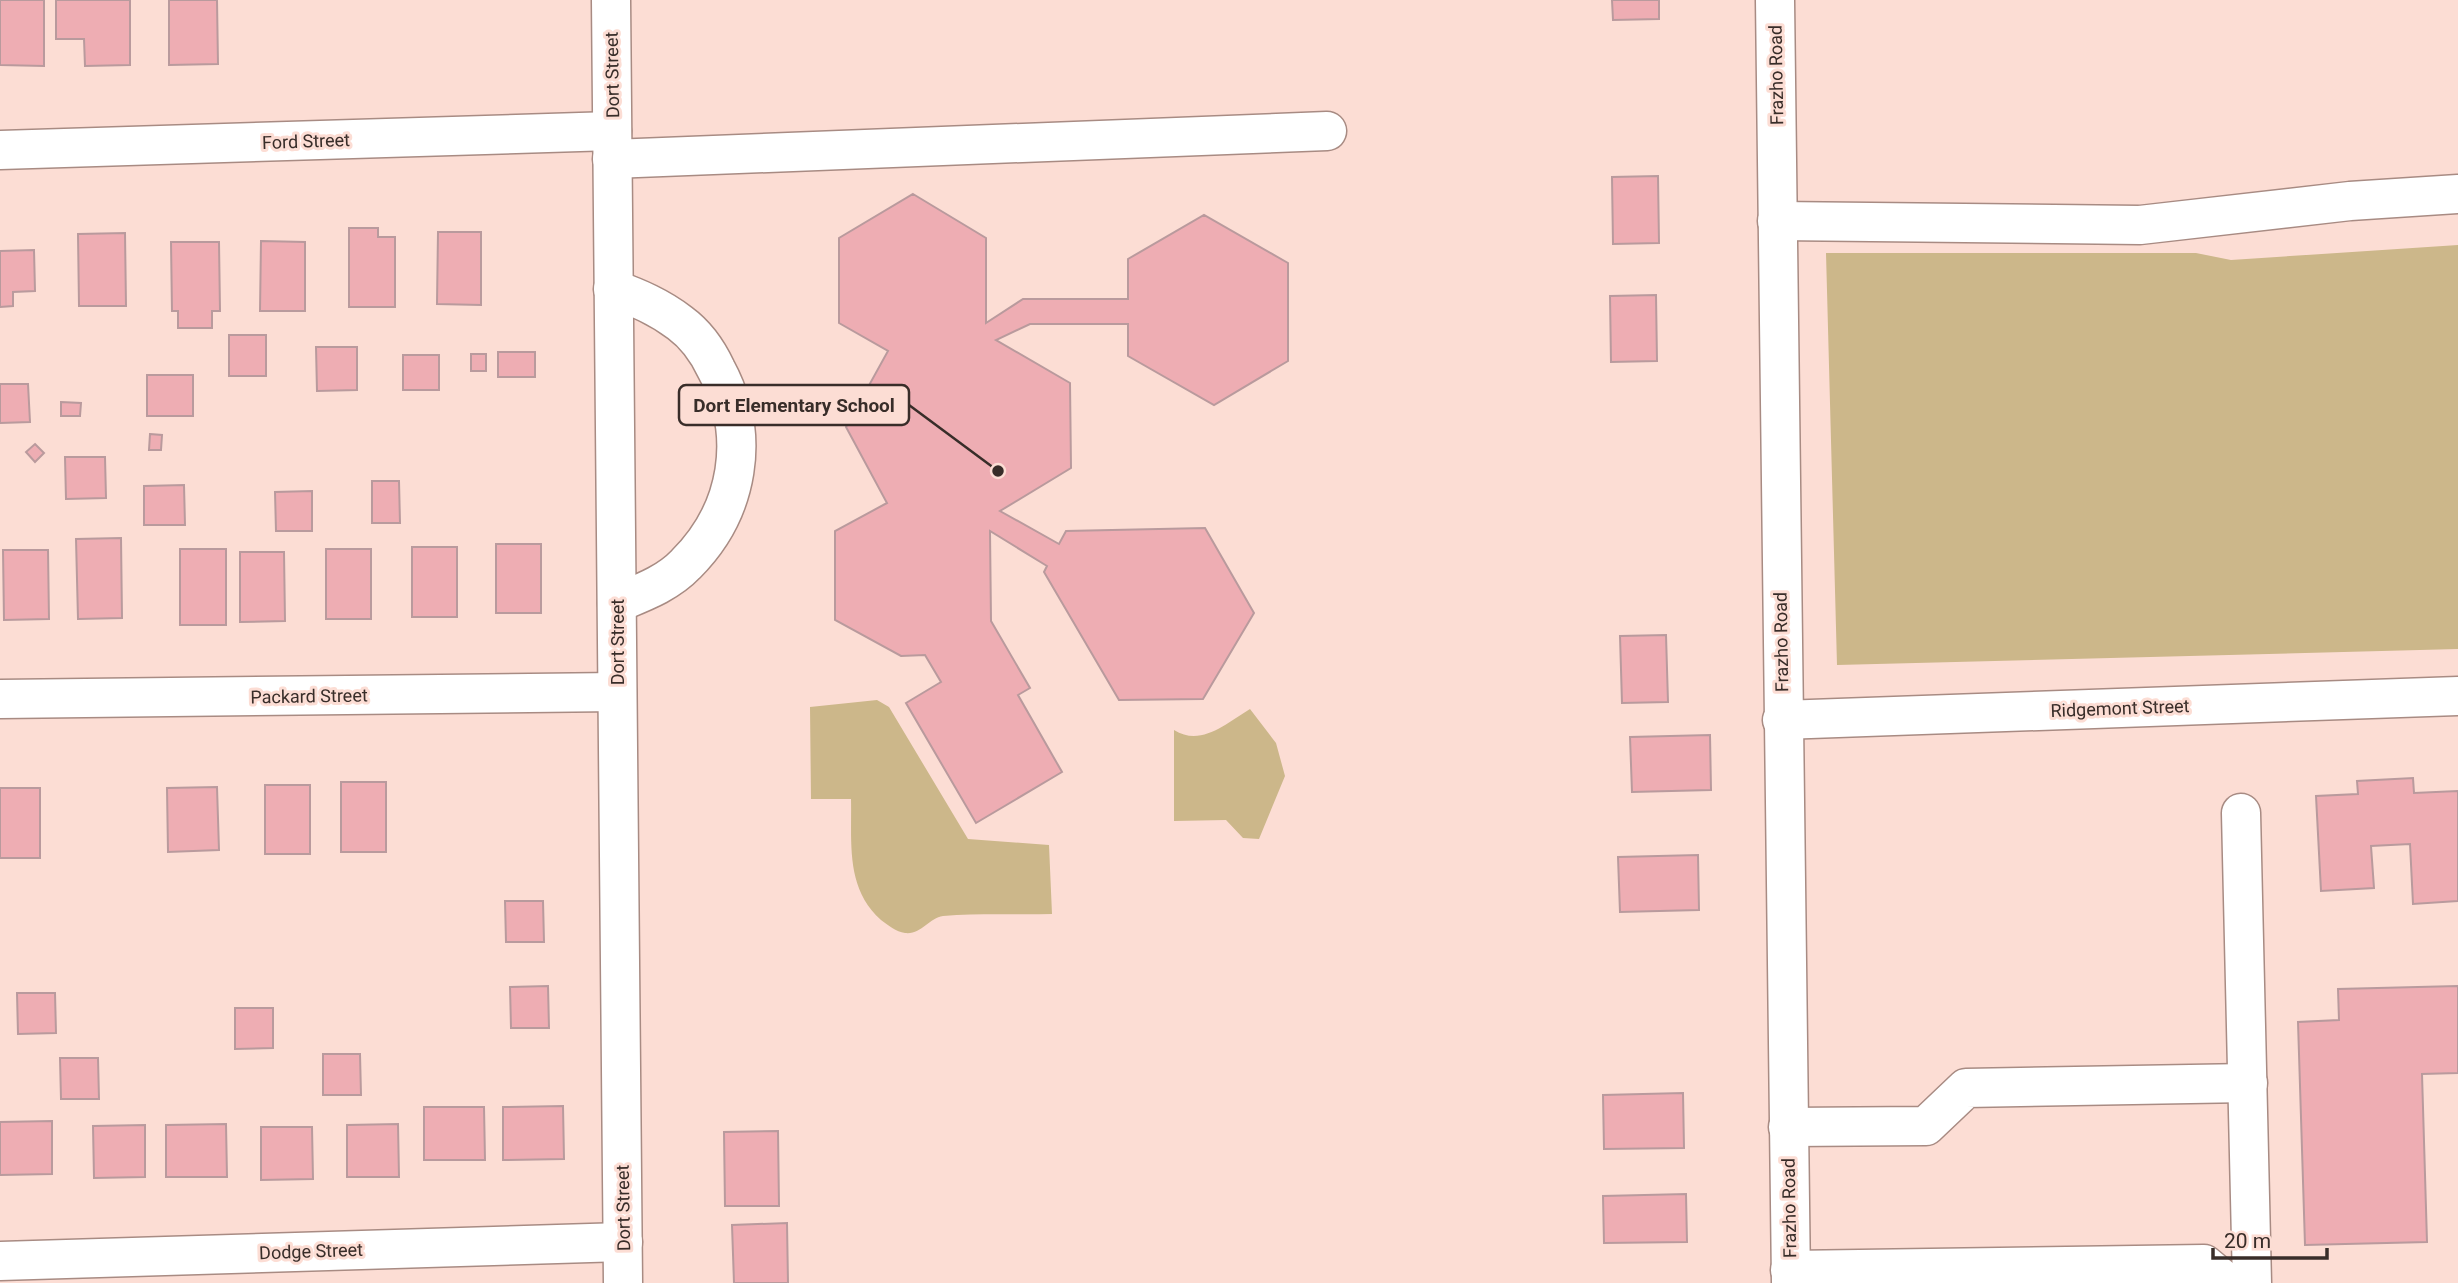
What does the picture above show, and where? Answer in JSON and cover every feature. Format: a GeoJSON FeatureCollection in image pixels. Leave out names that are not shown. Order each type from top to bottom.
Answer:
{"type":"FeatureCollection","features":[{"type":"Feature","properties":{"kind":"street","name":"Dort Street"},"geometry":{"type":"LineString","coordinates":[[611,0],[623,1283]]}},
{"type":"Feature","properties":{"kind":"street","name":"Frazho Road"},"geometry":{"type":"LineString","coordinates":[[1775,0],[1791,1277]]}},
{"type":"Feature","properties":{"kind":"street","name":"Ford Street"},"geometry":{"type":"LineString","coordinates":[[0,150],[612,145],[1327,131]]}},
{"type":"Feature","properties":{"kind":"street"},"geometry":{"type":"LineString","coordinates":[[1777,221],[2140,225],[2350,201],[2458,194]]}},
{"type":"Feature","properties":{"kind":"street"},"geometry":{"type":"LineString","coordinates":[[613,289],[650,303],[691,334],[708,354],[727,388],[737,426],[737,465],[728,502],[710,537],[684,567],[653,589],[617,603]]}},
{"type":"Feature","properties":{"kind":"street","name":"Packard Street"},"geometry":{"type":"LineString","coordinates":[[0,699],[617,692]]}},
{"type":"Feature","properties":{"kind":"street","name":"Ridgemont Street"},"geometry":{"type":"LineString","coordinates":[[1782,720],[2458,696]]}},
{"type":"Feature","properties":{"kind":"street"},"geometry":{"type":"LineString","coordinates":[[2241,813],[2252,1283]]}},
{"type":"Feature","properties":{"kind":"street"},"geometry":{"type":"LineString","coordinates":[[1788,1127],[1926,1126],[1966,1088],[2248,1083]]}},
{"type":"Feature","properties":{"kind":"street","name":"Dodge Street"},"geometry":{"type":"LineString","coordinates":[[0,1261],[623,1242]]}},
{"type":"Feature","properties":{"kind":"street"},"geometry":{"type":"LineString","coordinates":[[1791,1277],[2204,1264],[2227,1283]]}},
{"type":"Feature","properties":{"kind":"shaded area"},"geometry":{"type":"Polygon","coordinates":[[[2458,245],[2458,649],[1837,665],[1826,253],[2196,253],[2231,260],[2458,245]]]}},
{"type":"Feature","properties":{"kind":"shaded area"},"geometry":{"type":"Polygon","coordinates":[[[877,700],[889,707],[968,839],[1049,845],[1052,914],[943,916],[916,931],[905,933],[886,924],[869,907],[861,894],[853,864],[851,799],[811,799],[810,707],[877,700]]]}},
{"type":"Feature","properties":{"kind":"shaded area"},"geometry":{"type":"Polygon","coordinates":[[[1250,709],[1276,743],[1285,776],[1259,839],[1243,838],[1226,820],[1174,821],[1174,730],[1184,735],[1203,735],[1213,732],[1250,709]]]}},
{"type":"Feature","properties":{"kind":"building"},"geometry":{"type":"Polygon","coordinates":[[[0,0],[44,0],[44,66],[0,65],[0,0]]]}},
{"type":"Feature","properties":{"kind":"building"},"geometry":{"type":"Polygon","coordinates":[[[56,0],[130,0],[130,65],[85,66],[84,39],[56,39],[56,0]]]}},
{"type":"Feature","properties":{"kind":"building"},"geometry":{"type":"Polygon","coordinates":[[[169,0],[217,0],[218,64],[169,65],[169,0]]]}},
{"type":"Feature","properties":{"kind":"building"},"geometry":{"type":"Polygon","coordinates":[[[1612,0],[1659,0],[1659,19],[1613,20],[1612,0]]]}},
{"type":"Feature","properties":{"kind":"building"},"geometry":{"type":"Polygon","coordinates":[[[1658,176],[1659,243],[1613,244],[1612,177],[1658,176]]]}},
{"type":"Feature","properties":{"kind":"building"},"geometry":{"type":"Polygon","coordinates":[[[913,194],[986,238],[986,323],[1023,299],[1128,299],[1128,259],[1204,215],[1288,263],[1288,361],[1214,405],[1128,356],[1128,324],[1030,324],[996,340],[1070,383],[1071,468],[1000,511],[1059,544],[1066,531],[1205,528],[1254,613],[1203,699],[1119,700],[1044,572],[1047,566],[990,531],[991,621],[1030,688],[1018,695],[1062,772],[976,823],[906,703],[941,682],[925,655],[901,656],[835,620],[835,531],[887,503],[846,427],[888,351],[839,323],[839,238],[913,194]]]}},
{"type":"Feature","properties":{"kind":"building"},"geometry":{"type":"Polygon","coordinates":[[[349,228],[378,228],[378,237],[395,237],[395,307],[349,307],[349,228]]]}},
{"type":"Feature","properties":{"kind":"building"},"geometry":{"type":"Polygon","coordinates":[[[438,232],[481,232],[481,305],[437,304],[438,232]]]}},
{"type":"Feature","properties":{"kind":"building"},"geometry":{"type":"Polygon","coordinates":[[[125,233],[126,306],[79,306],[78,234],[125,233]]]}},
{"type":"Feature","properties":{"kind":"building"},"geometry":{"type":"Polygon","coordinates":[[[261,241],[305,242],[305,311],[260,311],[261,241]]]}},
{"type":"Feature","properties":{"kind":"building"},"geometry":{"type":"Polygon","coordinates":[[[171,242],[219,242],[220,311],[212,311],[212,328],[178,328],[178,311],[172,311],[171,242]]]}},
{"type":"Feature","properties":{"kind":"building"},"geometry":{"type":"Polygon","coordinates":[[[34,250],[35,291],[13,292],[13,306],[0,307],[0,251],[34,250]]]}},
{"type":"Feature","properties":{"kind":"building"},"geometry":{"type":"Polygon","coordinates":[[[1656,295],[1657,361],[1611,362],[1610,296],[1656,295]]]}},
{"type":"Feature","properties":{"kind":"building"},"geometry":{"type":"Polygon","coordinates":[[[229,335],[266,335],[266,376],[229,376],[229,335]]]}},
{"type":"Feature","properties":{"kind":"building"},"geometry":{"type":"Polygon","coordinates":[[[316,347],[357,347],[357,390],[317,391],[316,347]]]}},
{"type":"Feature","properties":{"kind":"building"},"geometry":{"type":"Polygon","coordinates":[[[498,352],[535,352],[535,377],[498,377],[498,352]]]}},
{"type":"Feature","properties":{"kind":"building"},"geometry":{"type":"Polygon","coordinates":[[[471,354],[486,354],[486,371],[471,371],[471,354]]]}},
{"type":"Feature","properties":{"kind":"building"},"geometry":{"type":"Polygon","coordinates":[[[403,355],[439,355],[439,390],[403,390],[403,355]]]}},
{"type":"Feature","properties":{"kind":"building"},"geometry":{"type":"Polygon","coordinates":[[[147,375],[193,375],[193,416],[147,416],[147,375]]]}},
{"type":"Feature","properties":{"kind":"building"},"geometry":{"type":"Polygon","coordinates":[[[0,384],[28,384],[30,422],[0,423],[0,384]]]}},
{"type":"Feature","properties":{"kind":"building"},"geometry":{"type":"Polygon","coordinates":[[[61,402],[81,403],[80,416],[61,416],[61,402]]]}},
{"type":"Feature","properties":{"kind":"building"},"geometry":{"type":"Polygon","coordinates":[[[150,434],[162,435],[161,450],[149,450],[150,434]]]}},
{"type":"Feature","properties":{"kind":"building"},"geometry":{"type":"Polygon","coordinates":[[[35,444],[44,453],[35,462],[26,452],[35,444]]]}},
{"type":"Feature","properties":{"kind":"building"},"geometry":{"type":"Polygon","coordinates":[[[65,457],[105,457],[106,498],[66,499],[65,457]]]}},
{"type":"Feature","properties":{"kind":"building"},"geometry":{"type":"Polygon","coordinates":[[[372,481],[399,481],[400,523],[372,523],[372,481]]]}},
{"type":"Feature","properties":{"kind":"building"},"geometry":{"type":"Polygon","coordinates":[[[184,485],[185,525],[144,525],[144,486],[184,485]]]}},
{"type":"Feature","properties":{"kind":"building"},"geometry":{"type":"Polygon","coordinates":[[[312,491],[312,531],[276,531],[275,492],[312,491]]]}},
{"type":"Feature","properties":{"kind":"building"},"geometry":{"type":"Polygon","coordinates":[[[121,538],[122,618],[78,619],[76,539],[121,538]]]}},
{"type":"Feature","properties":{"kind":"building"},"geometry":{"type":"Polygon","coordinates":[[[496,544],[541,544],[541,613],[496,613],[496,544]]]}},
{"type":"Feature","properties":{"kind":"building"},"geometry":{"type":"Polygon","coordinates":[[[412,547],[457,547],[457,617],[412,617],[412,547]]]}},
{"type":"Feature","properties":{"kind":"building"},"geometry":{"type":"Polygon","coordinates":[[[180,549],[226,549],[226,625],[180,625],[180,549]]]}},
{"type":"Feature","properties":{"kind":"building"},"geometry":{"type":"Polygon","coordinates":[[[326,549],[371,549],[371,619],[326,619],[326,549]]]}},
{"type":"Feature","properties":{"kind":"building"},"geometry":{"type":"Polygon","coordinates":[[[3,550],[48,550],[49,619],[4,620],[3,550]]]}},
{"type":"Feature","properties":{"kind":"building"},"geometry":{"type":"Polygon","coordinates":[[[240,552],[284,552],[285,621],[240,622],[240,552]]]}},
{"type":"Feature","properties":{"kind":"building"},"geometry":{"type":"Polygon","coordinates":[[[1666,635],[1668,702],[1622,703],[1620,636],[1666,635]]]}},
{"type":"Feature","properties":{"kind":"building"},"geometry":{"type":"Polygon","coordinates":[[[1710,735],[1711,790],[1632,792],[1630,737],[1710,735]]]}},
{"type":"Feature","properties":{"kind":"building"},"geometry":{"type":"Polygon","coordinates":[[[2413,778],[2414,793],[2458,791],[2458,901],[2413,904],[2410,844],[2371,846],[2374,888],[2321,891],[2316,796],[2358,794],[2357,781],[2413,778]]]}},
{"type":"Feature","properties":{"kind":"building"},"geometry":{"type":"Polygon","coordinates":[[[341,782],[386,782],[386,852],[341,852],[341,782]]]}},
{"type":"Feature","properties":{"kind":"building"},"geometry":{"type":"Polygon","coordinates":[[[265,785],[310,785],[310,854],[265,854],[265,785]]]}},
{"type":"Feature","properties":{"kind":"building"},"geometry":{"type":"Polygon","coordinates":[[[217,787],[219,850],[168,852],[167,788],[217,787]]]}},
{"type":"Feature","properties":{"kind":"building"},"geometry":{"type":"Polygon","coordinates":[[[0,788],[40,788],[40,858],[0,858],[0,788]]]}},
{"type":"Feature","properties":{"kind":"building"},"geometry":{"type":"Polygon","coordinates":[[[1698,855],[1699,910],[1620,912],[1618,857],[1698,855]]]}},
{"type":"Feature","properties":{"kind":"building"},"geometry":{"type":"Polygon","coordinates":[[[505,901],[543,901],[544,942],[506,942],[505,901]]]}},
{"type":"Feature","properties":{"kind":"building"},"geometry":{"type":"Polygon","coordinates":[[[548,986],[549,1028],[511,1028],[510,987],[548,986]]]}},
{"type":"Feature","properties":{"kind":"building"},"geometry":{"type":"Polygon","coordinates":[[[2458,986],[2458,1073],[2422,1074],[2427,1242],[2305,1245],[2298,1022],[2339,1020],[2338,989],[2458,986]]]}},
{"type":"Feature","properties":{"kind":"building"},"geometry":{"type":"Polygon","coordinates":[[[17,993],[55,993],[56,1033],[18,1034],[17,993]]]}},
{"type":"Feature","properties":{"kind":"building"},"geometry":{"type":"Polygon","coordinates":[[[235,1008],[273,1008],[273,1048],[235,1049],[235,1008]]]}},
{"type":"Feature","properties":{"kind":"building"},"geometry":{"type":"Polygon","coordinates":[[[323,1054],[360,1054],[361,1095],[323,1095],[323,1054]]]}},
{"type":"Feature","properties":{"kind":"building"},"geometry":{"type":"Polygon","coordinates":[[[60,1058],[98,1058],[99,1099],[61,1099],[60,1058]]]}},
{"type":"Feature","properties":{"kind":"building"},"geometry":{"type":"Polygon","coordinates":[[[1683,1093],[1684,1148],[1604,1149],[1603,1095],[1683,1093]]]}},
{"type":"Feature","properties":{"kind":"building"},"geometry":{"type":"Polygon","coordinates":[[[563,1106],[564,1159],[503,1160],[503,1107],[563,1106]]]}},
{"type":"Feature","properties":{"kind":"building"},"geometry":{"type":"Polygon","coordinates":[[[424,1107],[484,1107],[485,1160],[424,1160],[424,1107]]]}},
{"type":"Feature","properties":{"kind":"building"},"geometry":{"type":"Polygon","coordinates":[[[52,1121],[52,1174],[0,1175],[0,1122],[52,1121]]]}},
{"type":"Feature","properties":{"kind":"building"},"geometry":{"type":"Polygon","coordinates":[[[226,1124],[227,1177],[166,1177],[166,1125],[226,1124]]]}},
{"type":"Feature","properties":{"kind":"building"},"geometry":{"type":"Polygon","coordinates":[[[398,1124],[399,1177],[347,1177],[347,1125],[398,1124]]]}},
{"type":"Feature","properties":{"kind":"building"},"geometry":{"type":"Polygon","coordinates":[[[145,1125],[145,1177],[94,1178],[93,1126],[145,1125]]]}},
{"type":"Feature","properties":{"kind":"building"},"geometry":{"type":"Polygon","coordinates":[[[261,1127],[312,1127],[313,1179],[261,1180],[261,1127]]]}},
{"type":"Feature","properties":{"kind":"building"},"geometry":{"type":"Polygon","coordinates":[[[778,1131],[779,1206],[725,1206],[724,1132],[778,1131]]]}},
{"type":"Feature","properties":{"kind":"building"},"geometry":{"type":"Polygon","coordinates":[[[1686,1194],[1687,1242],[1604,1243],[1603,1196],[1686,1194]]]}},
{"type":"Feature","properties":{"kind":"building"},"geometry":{"type":"Polygon","coordinates":[[[787,1223],[788,1283],[734,1283],[732,1225],[787,1223]]]}},
{"type":"Feature","properties":{"kind":"place","name":"Dort Elementary School"},"geometry":{"type":"Point","coordinates":[998,471]}}]}
